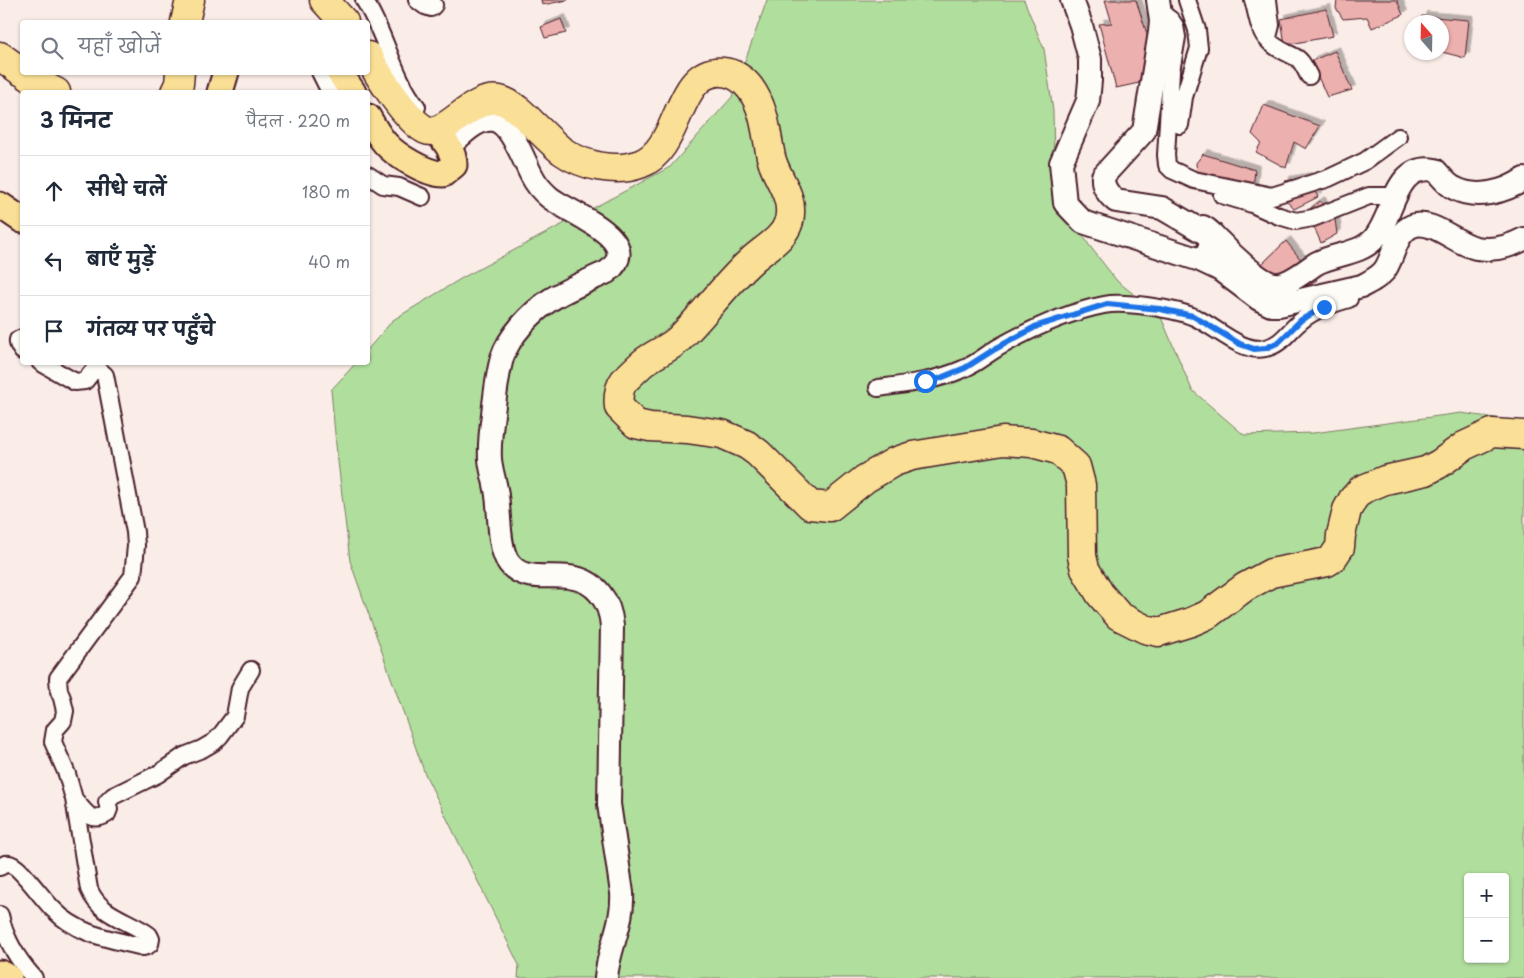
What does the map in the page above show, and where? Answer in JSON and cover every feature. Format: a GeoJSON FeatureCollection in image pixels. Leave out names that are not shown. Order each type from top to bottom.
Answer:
{"type":"FeatureCollection","features":[{"type":"Feature","properties":{"kind":"highway"},"geometry":{"type":"LineString","coordinates":[[185,20],[190,0]]}},
{"type":"Feature","properties":{"kind":"highway"},"geometry":{"type":"LineString","coordinates":[[324,0],[342,20]]}},
{"type":"Feature","properties":{"kind":"highway"},"geometry":{"type":"LineString","coordinates":[[0,56],[20,70]]}},
{"type":"Feature","properties":{"kind":"highway"},"geometry":{"type":"LineString","coordinates":[[370,59],[401,107],[420,126],[443,139],[474,106],[489,100],[498,100],[506,102],[516,109],[562,151],[590,164],[609,168],[642,164],[654,156],[665,143],[688,91],[698,80],[709,74],[720,72],[730,73],[742,79],[750,88],[760,106],[771,159],[785,187],[789,200],[788,223],[781,236],[750,261],[700,319],[675,342],[643,363],[622,383],[618,394],[619,407],[636,424],[722,434],[747,445],[758,453],[810,505],[830,507],[865,479],[894,462],[912,456],[1003,441],[1032,443],[1058,450],[1076,466],[1079,474],[1081,485],[1082,556],[1085,569],[1100,594],[1119,616],[1145,629],[1159,632],[1191,622],[1206,615],[1245,586],[1271,573],[1327,562],[1338,552],[1348,510],[1353,499],[1361,490],[1384,480],[1426,471],[1464,446],[1492,432],[1524,435]]}},
{"type":"Feature","properties":{"kind":"highway"},"geometry":{"type":"LineString","coordinates":[[27,75],[52,90]]}},
{"type":"Feature","properties":{"kind":"highway"},"geometry":{"type":"LineString","coordinates":[[176,90],[180,75]]}},
{"type":"Feature","properties":{"kind":"main road"},"geometry":{"type":"LineString","coordinates":[[221,90],[225,75]]}},
{"type":"Feature","properties":{"kind":"main road"},"geometry":{"type":"LineString","coordinates":[[341,75],[352,90]]}},
{"type":"Feature","properties":{"kind":"main road"},"geometry":{"type":"LineString","coordinates":[[370,120],[385,144],[399,155],[432,172],[443,174],[454,165],[454,160],[443,139]]}},
{"type":"Feature","properties":{"kind":"main road"},"geometry":{"type":"LineString","coordinates":[[0,205],[20,219]]}},
{"type":"Feature","properties":{"kind":"main road"},"geometry":{"type":"LineString","coordinates":[[0,973],[9,978]]}},
{"type":"Feature","properties":{"kind":"street"},"geometry":{"type":"LineString","coordinates":[[364,0],[376,21],[389,57],[402,84],[411,99],[443,139],[486,120],[500,122],[518,148],[532,177],[541,190],[557,204],[600,228],[613,238],[620,254],[614,267],[550,300],[530,317],[513,337],[502,357],[490,442],[490,458],[497,494],[504,550],[508,562],[516,570],[529,576],[570,577],[586,582],[597,590],[611,612],[609,804],[623,908],[607,962],[606,978]]}},
{"type":"Feature","properties":{"kind":"street"},"geometry":{"type":"LineString","coordinates":[[417,0],[431,8],[434,5],[431,0]]}},
{"type":"Feature","properties":{"kind":"street"},"geometry":{"type":"LineString","coordinates":[[1072,0],[1090,59],[1090,81],[1088,101],[1062,163],[1065,202],[1083,222],[1200,260],[1219,269],[1259,299],[1271,305],[1279,305],[1362,286],[1375,280]]}},
{"type":"Feature","properties":{"kind":"street"},"geometry":{"type":"LineString","coordinates":[[1180,125],[1184,97],[1199,48],[1197,30],[1187,0]]}},
{"type":"Feature","properties":{"kind":"street"},"geometry":{"type":"LineString","coordinates":[[1253,0],[1261,27],[1267,39],[1278,49],[1296,57],[1302,62],[1309,76]]}},
{"type":"Feature","properties":{"kind":"street"},"geometry":{"type":"LineString","coordinates":[[1267,39],[1271,25],[1268,0]]}},
{"type":"Feature","properties":{"kind":"street"},"geometry":{"type":"LineString","coordinates":[[1159,6],[1160,32],[1144,131],[1103,176],[1102,182],[1110,197],[1116,201],[1162,208],[1205,233],[1210,239],[1210,249],[1206,256],[1200,260]]}},
{"type":"Feature","properties":{"kind":"street"},"geometry":{"type":"LineString","coordinates":[[1159,6],[1175,26],[1177,36],[1171,72],[1167,165],[1186,184],[1252,204],[1296,221],[1313,218],[1369,196],[1396,196]]}},
{"type":"Feature","properties":{"kind":"street"},"geometry":{"type":"LineString","coordinates":[[322,75],[329,90]]}},
{"type":"Feature","properties":{"kind":"street"},"geometry":{"type":"LineString","coordinates":[[1172,170],[1194,180],[1272,196],[1329,178],[1365,161],[1398,137]]}},
{"type":"Feature","properties":{"kind":"street"},"geometry":{"type":"LineString","coordinates":[[1186,221],[1206,229],[1237,259],[1266,282],[1282,284],[1319,262],[1364,247],[1371,242],[1379,233],[1401,184],[1409,174],[1418,169],[1435,170],[1454,188],[1464,192],[1494,193],[1512,187],[1524,179]]}},
{"type":"Feature","properties":{"kind":"street"},"geometry":{"type":"LineString","coordinates":[[370,176],[383,185],[399,187],[422,197]]}},
{"type":"Feature","properties":{"kind":"street"},"geometry":{"type":"LineString","coordinates":[[878,388],[925,381],[952,374],[1037,326],[1107,304],[1160,309],[1186,314],[1193,316],[1247,348],[1266,348],[1279,342],[1301,320],[1314,312],[1356,296],[1385,270],[1404,231],[1412,226],[1422,224],[1431,226],[1462,243],[1476,248],[1495,249],[1524,240]]}},
{"type":"Feature","properties":{"kind":"street"},"geometry":{"type":"LineString","coordinates":[[0,868],[5,864],[14,866],[66,922],[93,935],[143,947],[150,944],[149,934],[105,911],[92,898],[74,798],[67,774],[53,742],[55,730],[62,721],[65,711],[58,691],[58,678],[133,576],[136,546],[105,375],[98,369],[85,381],[74,382],[45,365]]}},
{"type":"Feature","properties":{"kind":"street"},"geometry":{"type":"LineString","coordinates":[[74,798],[91,817],[98,818],[107,814],[109,809],[107,802],[113,796],[165,771],[184,756],[214,742],[235,716],[240,688],[251,670]]}},
{"type":"Feature","properties":{"kind":"street"},"geometry":{"type":"LineString","coordinates":[[0,915],[11,949],[34,978]]}},
{"type":"Feature","properties":{"kind":"green space"},"geometry":{"type":"Polygon","coordinates":[[[767,0],[1024,0],[1044,49],[1053,111],[1054,162],[1064,205],[1089,245],[1117,281],[1160,315],[1192,390],[1244,435],[1313,433],[1461,413],[1524,424],[1524,978],[518,978],[519,965],[425,774],[350,561],[331,390],[354,365],[370,365],[370,347],[393,320],[462,278],[670,167],[732,97],[767,0]]]}},
{"type":"Feature","properties":{"kind":"building"},"geometry":{"type":"Polygon","coordinates":[[[541,0],[568,0],[542,5],[541,0]]]}},
{"type":"Feature","properties":{"kind":"building"},"geometry":{"type":"Polygon","coordinates":[[[1105,0],[1136,0],[1150,43],[1139,83],[1116,88],[1099,24],[1112,23],[1105,0]]]}},
{"type":"Feature","properties":{"kind":"building"},"geometry":{"type":"Polygon","coordinates":[[[1337,0],[1397,0],[1403,15],[1372,28],[1367,17],[1343,19],[1336,8],[1337,0]]]}},
{"type":"Feature","properties":{"kind":"building"},"geometry":{"type":"Polygon","coordinates":[[[1326,9],[1333,36],[1285,45],[1281,19],[1326,9]]]}},
{"type":"Feature","properties":{"kind":"building"},"geometry":{"type":"Polygon","coordinates":[[[1449,18],[1469,20],[1465,58],[1449,54],[1449,18]]]}},
{"type":"Feature","properties":{"kind":"building"},"geometry":{"type":"Polygon","coordinates":[[[561,19],[566,33],[545,38],[541,27],[561,19]]]}},
{"type":"Feature","properties":{"kind":"building"},"geometry":{"type":"Polygon","coordinates":[[[1335,51],[1352,90],[1327,97],[1311,61],[1335,51]]]}},
{"type":"Feature","properties":{"kind":"building"},"geometry":{"type":"Polygon","coordinates":[[[1264,105],[1320,126],[1306,149],[1294,142],[1286,168],[1256,152],[1261,143],[1252,134],[1264,105]]]}},
{"type":"Feature","properties":{"kind":"building"},"geometry":{"type":"Polygon","coordinates":[[[1203,154],[1255,170],[1252,198],[1198,185],[1196,163],[1203,154]]]}},
{"type":"Feature","properties":{"kind":"building"},"geometry":{"type":"Polygon","coordinates":[[[1307,177],[1318,197],[1294,209],[1284,198],[1285,181],[1307,177]]]}},
{"type":"Feature","properties":{"kind":"building"},"geometry":{"type":"Polygon","coordinates":[[[1320,201],[1335,219],[1337,234],[1321,243],[1307,211],[1320,201]]]}},
{"type":"Feature","properties":{"kind":"building"},"geometry":{"type":"Polygon","coordinates":[[[1286,241],[1317,280],[1294,295],[1283,291],[1262,264],[1286,241]]]}},
{"type":"Feature","properties":{"kind":"route"},"geometry":{"type":"LineString","coordinates":[[925,381],[938,379],[965,368],[1037,326],[1107,304],[1172,310],[1193,316],[1247,348],[1254,349],[1266,348],[1279,342],[1301,320],[1324,307]]}}]}
